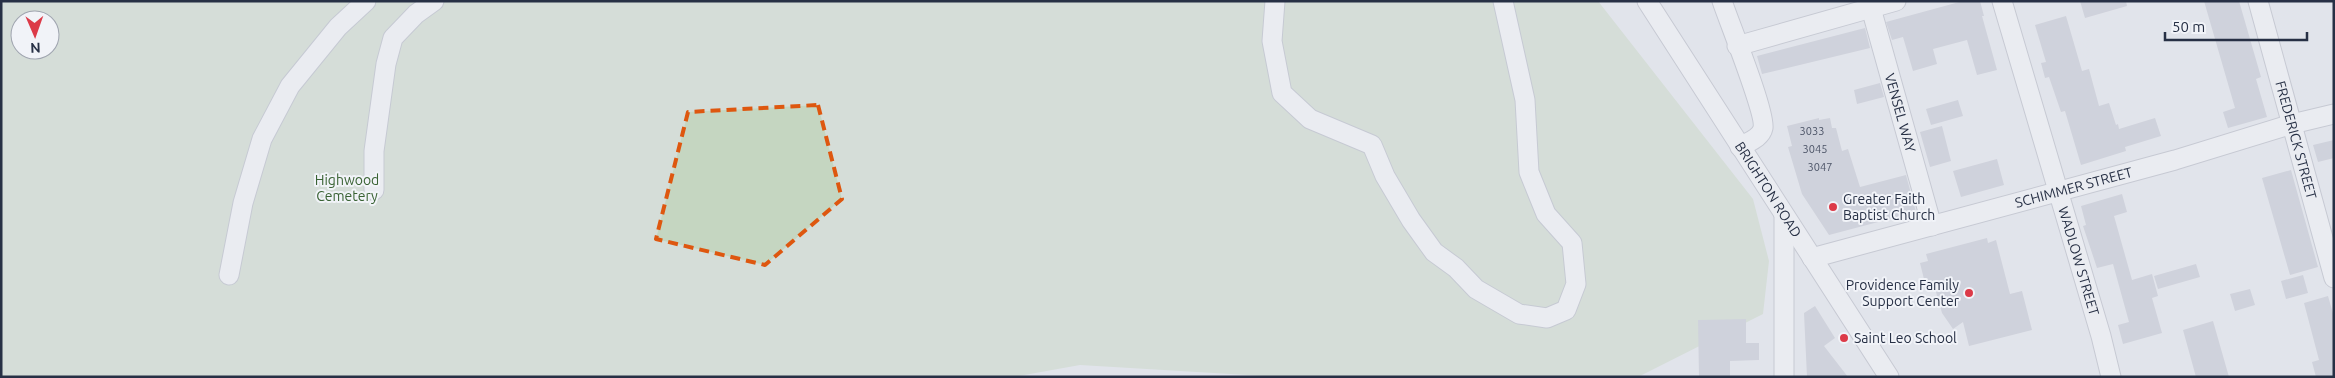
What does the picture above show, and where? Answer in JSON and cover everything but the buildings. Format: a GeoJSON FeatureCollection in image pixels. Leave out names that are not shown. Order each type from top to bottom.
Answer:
{"type":"FeatureCollection","features":[{"type":"Feature","properties":{"kind":"street"},"geometry":{"type":"LineString","coordinates":[[229,275],[242,203],[262,140],[290,86],[338,27],[366,1]]}},
{"type":"Feature","properties":{"kind":"street"},"geometry":{"type":"LineString","coordinates":[[374,190],[374,151],[386,64],[393,38],[416,14],[434,1]]}},
{"type":"Feature","properties":{"kind":"street"},"geometry":{"type":"LineString","coordinates":[[1275,1],[1272,41],[1282,93],[1310,119],[1372,145],[1385,176],[1411,220],[1434,252],[1456,268],[1476,289],[1519,314],[1547,318],[1566,310],[1576,284],[1572,244],[1546,214],[1529,172],[1525,100],[1503,1]]}},
{"type":"Feature","properties":{"kind":"street","name":"BRIGHTON ROAD"},"geometry":{"type":"LineString","coordinates":[[1647,1],[1889,377]]}},
{"type":"Feature","properties":{"kind":"street"},"geometry":{"type":"LineString","coordinates":[[1722,1],[1760,107],[1764,126],[1761,134],[1740,147]]}},
{"type":"Feature","properties":{"kind":"street"},"geometry":{"type":"LineString","coordinates":[[1737,46],[1870,5],[1896,1]]}},
{"type":"Feature","properties":{"kind":"street","name":"WADLOW STREET"},"geometry":{"type":"LineString","coordinates":[[2002,1],[2111,377]]}},
{"type":"Feature","properties":{"kind":"street","name":"FREDERICK STREET"},"geometry":{"type":"LineString","coordinates":[[2258,1],[2334,278]]}},
{"type":"Feature","properties":{"kind":"street","name":"VENSEL WAY"},"geometry":{"type":"LineString","coordinates":[[1870,5],[1932,226]]}},
{"type":"Feature","properties":{"kind":"street","name":"SCHIMMER STREET"},"geometry":{"type":"LineString","coordinates":[[1812,258],[2175,160],[2292,124],[2334,114]]}},
{"type":"Feature","properties":{"kind":"street"},"geometry":{"type":"LineString","coordinates":[[1784,216],[1784,377]]}},
{"type":"Feature","properties":{"kind":"highlighted area"},"geometry":{"type":"Polygon","coordinates":[[[818,105],[842,199],[765,265],[656,239],[688,112],[818,105]]]}},
{"type":"Feature","properties":{"kind":"green space","name":"Highwood Cemetery"},"geometry":{"type":"Polygon","coordinates":[[[1,1],[1598,1],[1753,199],[1769,261],[1763,314],[1638,377],[1281,377],[1080,365],[1013,377],[1,377],[1,1]]]}},
{"type":"Feature","properties":{"kind":"place","name":"Greater Faith Baptist Church"},"geometry":{"type":"Point","coordinates":[1833,207]}},
{"type":"Feature","properties":{"kind":"place","name":"Providence Family Support Center"},"geometry":{"type":"Point","coordinates":[1969,293]}},
{"type":"Feature","properties":{"kind":"place","name":"Saint Leo School"},"geometry":{"type":"Point","coordinates":[1844,338]}}]}
